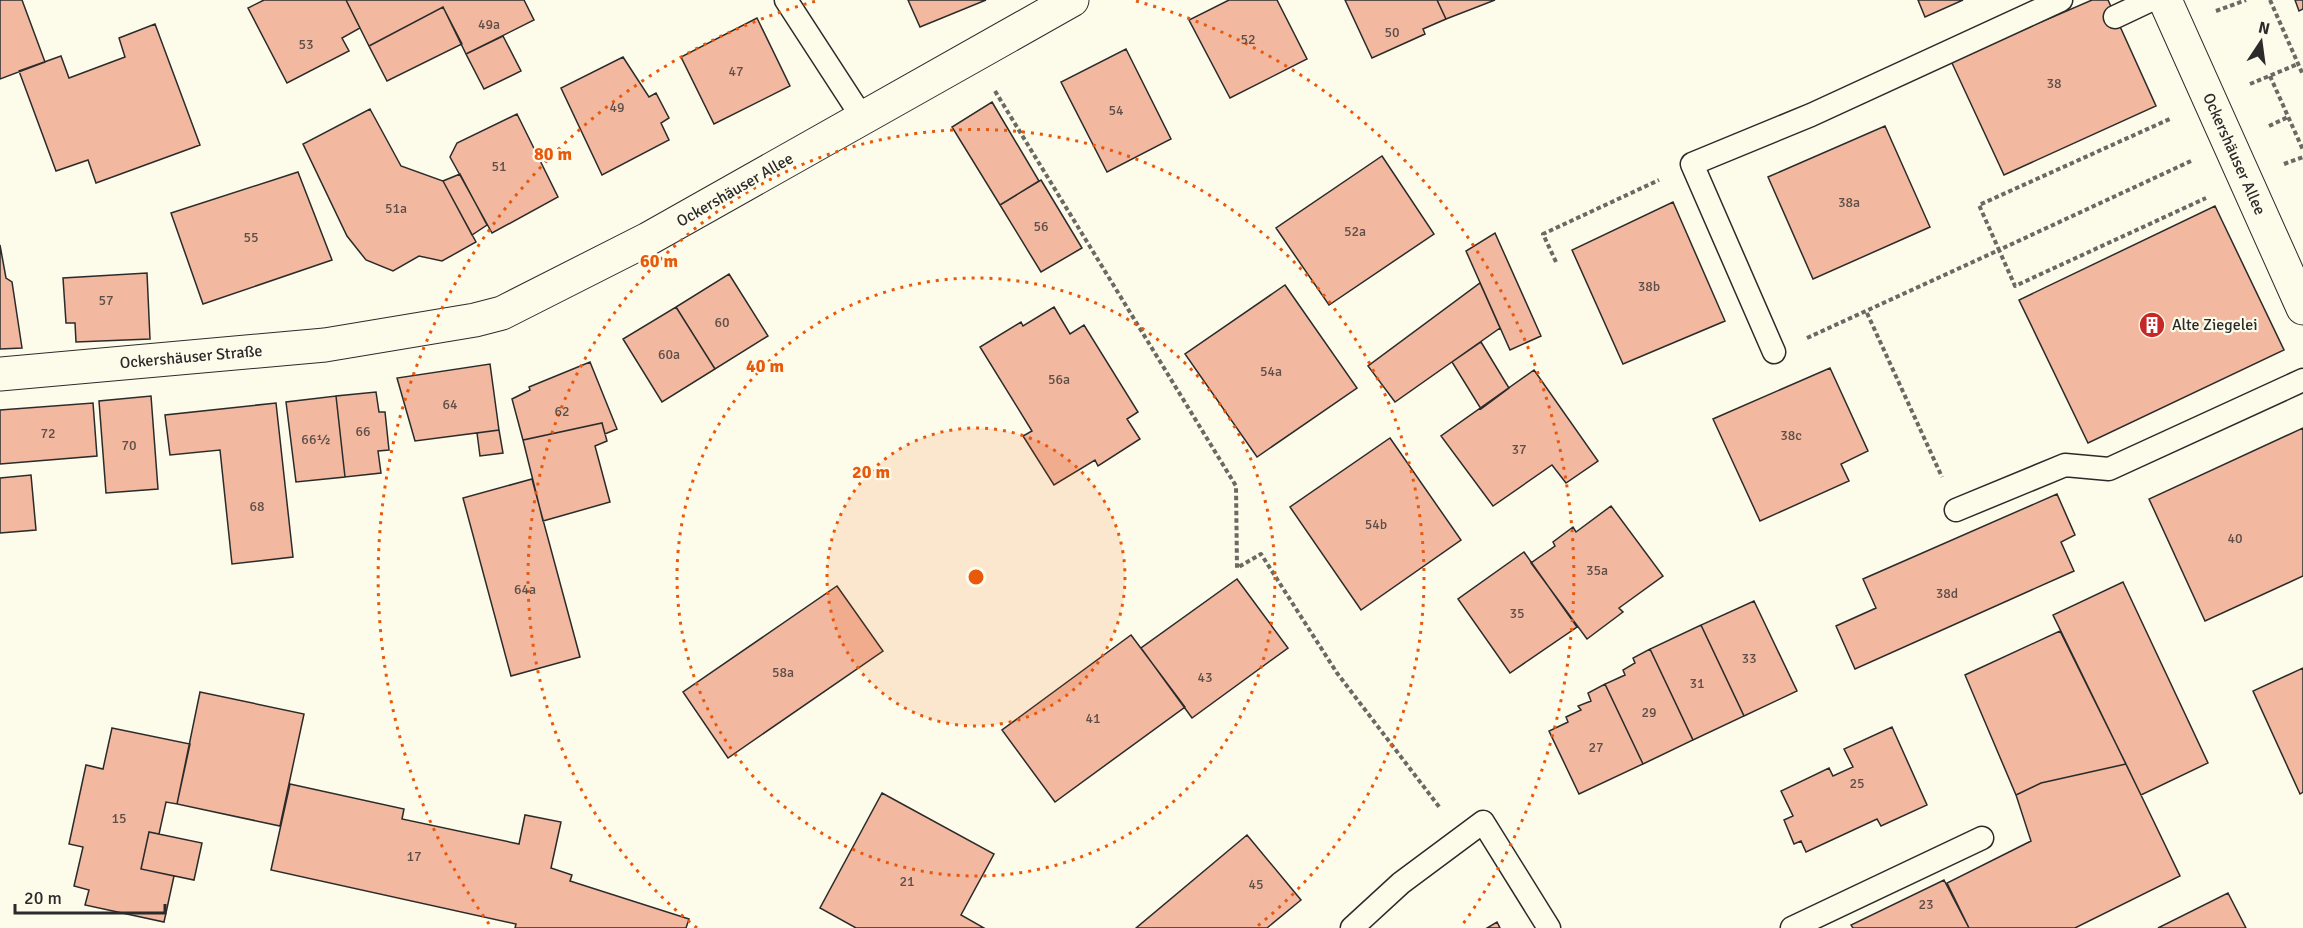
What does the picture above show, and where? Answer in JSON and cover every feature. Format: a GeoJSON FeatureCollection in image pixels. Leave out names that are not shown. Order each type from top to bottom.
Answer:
{"type":"FeatureCollection","features":[{"type":"Feature","properties":{"kind":"street","name":"Ockershäuser Allee"},"geometry":{"type":"LineString","coordinates":[[381,336],[502,313],[648,239],[1072,0]]}},
{"type":"Feature","properties":{"kind":"street","name":"Ockershäuser Allee"},"geometry":{"type":"LineString","coordinates":[[2165,0],[2303,308]]}},
{"type":"Feature","properties":{"kind":"street","name":"Ockershäuser Straße"},"geometry":{"type":"LineString","coordinates":[[0,374],[325,345],[381,336]]}},
{"type":"Feature","properties":{"kind":"lane"},"geometry":{"type":"LineString","coordinates":[[786,0],[862,117]]}},
{"type":"Feature","properties":{"kind":"lane"},"geometry":{"type":"LineString","coordinates":[[1774,352],[1692,164],[1811,115],[2061,0]]}},
{"type":"Feature","properties":{"kind":"lane"},"geometry":{"type":"LineString","coordinates":[[2115,17],[2151,0]]}},
{"type":"Feature","properties":{"kind":"lane"},"geometry":{"type":"LineString","coordinates":[[1956,510],[2065,465],[2109,469],[2303,380]]}},
{"type":"Feature","properties":{"kind":"lane"},"geometry":{"type":"LineString","coordinates":[[1352,928],[1401,883],[1483,822],[1550,928]]}},
{"type":"Feature","properties":{"kind":"lane"},"geometry":{"type":"LineString","coordinates":[[1792,928],[1982,838]]}},
{"type":"Feature","properties":{"kind":"path"},"geometry":{"type":"LineString","coordinates":[[2270,0],[2303,75]]}},
{"type":"Feature","properties":{"kind":"path"},"geometry":{"type":"LineString","coordinates":[[973,54],[1236,486],[1237,568],[1261,554],[1337,673],[1463,837]]}},
{"type":"Feature","properties":{"kind":"path"},"geometry":{"type":"LineString","coordinates":[[2246,180],[2015,286],[1979,205],[2298,64]]}},
{"type":"Feature","properties":{"kind":"path"},"geometry":{"type":"LineString","coordinates":[[2270,76],[2303,150]]}},
{"type":"Feature","properties":{"kind":"path"},"geometry":{"type":"LineString","coordinates":[[1774,352],[1867,313],[2229,143]]}},
{"type":"Feature","properties":{"kind":"path"},"geometry":{"type":"LineString","coordinates":[[1556,262],[1543,234],[1692,164]]}},
{"type":"Feature","properties":{"kind":"path"},"geometry":{"type":"LineString","coordinates":[[1867,313],[1956,510]]}},
{"type":"Feature","properties":{"kind":"building"},"geometry":{"type":"Polygon","coordinates":[[[0,0],[22,0],[45,62],[0,79],[0,0]]]}},
{"type":"Feature","properties":{"kind":"building"},"geometry":{"type":"Polygon","coordinates":[[[264,0],[346,0],[360,28],[342,38],[349,51],[287,83],[248,8],[264,0]]]}},
{"type":"Feature","properties":{"kind":"building"},"geometry":{"type":"Polygon","coordinates":[[[346,0],[524,0],[534,20],[466,54],[443,7],[369,46],[346,0]]]}},
{"type":"Feature","properties":{"kind":"building"},"geometry":{"type":"Polygon","coordinates":[[[908,0],[986,0],[920,27],[908,0]]]}},
{"type":"Feature","properties":{"kind":"building"},"geometry":{"type":"Polygon","coordinates":[[[1229,0],[1277,0],[1307,59],[1230,98],[1189,20],[1229,0]]]}},
{"type":"Feature","properties":{"kind":"building"},"geometry":{"type":"Polygon","coordinates":[[[1345,0],[1437,0],[1446,19],[1423,29],[1425,34],[1372,58],[1345,0]]]}},
{"type":"Feature","properties":{"kind":"building"},"geometry":{"type":"Polygon","coordinates":[[[1437,0],[1495,0],[1446,19],[1437,0]]]}},
{"type":"Feature","properties":{"kind":"building"},"geometry":{"type":"Polygon","coordinates":[[[1918,0],[1963,0],[1925,17],[1918,0]]]}},
{"type":"Feature","properties":{"kind":"building"},"geometry":{"type":"Polygon","coordinates":[[[2092,0],[2108,0],[2156,106],[2004,175],[1951,61],[2092,0]]]}},
{"type":"Feature","properties":{"kind":"building"},"geometry":{"type":"Polygon","coordinates":[[[2295,0],[2303,0],[2303,9],[2299,11],[2295,0]]]}},
{"type":"Feature","properties":{"kind":"building"},"geometry":{"type":"Polygon","coordinates":[[[443,7],[462,44],[387,81],[369,46],[443,7]]]}},
{"type":"Feature","properties":{"kind":"building"},"geometry":{"type":"Polygon","coordinates":[[[757,18],[790,86],[714,124],[681,57],[757,18]]]}},
{"type":"Feature","properties":{"kind":"building"},"geometry":{"type":"Polygon","coordinates":[[[155,24],[200,145],[96,183],[88,160],[56,171],[19,71],[61,56],[69,78],[125,57],[119,38],[155,24]]]}},
{"type":"Feature","properties":{"kind":"building"},"geometry":{"type":"Polygon","coordinates":[[[503,36],[521,71],[484,89],[466,54],[503,36]]]}},
{"type":"Feature","properties":{"kind":"building"},"geometry":{"type":"Polygon","coordinates":[[[1126,49],[1171,139],[1107,172],[1061,82],[1126,49]]]}},
{"type":"Feature","properties":{"kind":"building"},"geometry":{"type":"Polygon","coordinates":[[[623,57],[649,97],[656,93],[669,118],[661,123],[669,140],[602,175],[561,88],[623,57]]]}},
{"type":"Feature","properties":{"kind":"building"},"geometry":{"type":"Polygon","coordinates":[[[992,102],[1039,181],[1000,205],[952,127],[992,102]]]}},
{"type":"Feature","properties":{"kind":"building"},"geometry":{"type":"Polygon","coordinates":[[[370,109],[401,166],[443,181],[476,242],[442,261],[419,256],[393,271],[366,260],[347,236],[303,144],[370,109]]]}},
{"type":"Feature","properties":{"kind":"building"},"geometry":{"type":"Polygon","coordinates":[[[517,114],[558,197],[492,233],[450,157],[457,143],[517,114]]]}},
{"type":"Feature","properties":{"kind":"building"},"geometry":{"type":"Polygon","coordinates":[[[1885,126],[1930,227],[1813,279],[1768,177],[1885,126]]]}},
{"type":"Feature","properties":{"kind":"building"},"geometry":{"type":"Polygon","coordinates":[[[1382,156],[1434,234],[1329,305],[1276,228],[1382,156]]]}},
{"type":"Feature","properties":{"kind":"building"},"geometry":{"type":"Polygon","coordinates":[[[298,172],[332,260],[203,304],[171,213],[298,172]]]}},
{"type":"Feature","properties":{"kind":"building"},"geometry":{"type":"Polygon","coordinates":[[[460,174],[487,225],[472,235],[443,181],[460,174]]]}},
{"type":"Feature","properties":{"kind":"building"},"geometry":{"type":"Polygon","coordinates":[[[1041,180],[1082,248],[1041,272],[1000,205],[1041,180]]]}},
{"type":"Feature","properties":{"kind":"building"},"geometry":{"type":"Polygon","coordinates":[[[1673,202],[1725,321],[1623,364],[1572,250],[1673,202]]]}},
{"type":"Feature","properties":{"kind":"building","name":"Alte Ziegelei"},"geometry":{"type":"Polygon","coordinates":[[[2215,206],[2284,350],[2088,443],[2019,300],[2215,206]]]}},
{"type":"Feature","properties":{"kind":"building"},"geometry":{"type":"Polygon","coordinates":[[[1495,233],[1541,336],[1510,350],[1466,251],[1495,233]]]}},
{"type":"Feature","properties":{"kind":"building"},"geometry":{"type":"Polygon","coordinates":[[[0,245],[6,278],[12,282],[22,348],[0,349],[0,245]]]}},
{"type":"Feature","properties":{"kind":"building"},"geometry":{"type":"Polygon","coordinates":[[[147,273],[150,339],[76,342],[75,323],[66,323],[63,278],[147,273]]]}},
{"type":"Feature","properties":{"kind":"building"},"geometry":{"type":"Polygon","coordinates":[[[729,274],[768,336],[715,369],[676,307],[729,274]]]}},
{"type":"Feature","properties":{"kind":"building"},"geometry":{"type":"Polygon","coordinates":[[[1480,283],[1500,328],[1395,402],[1368,366],[1480,283]]]}},
{"type":"Feature","properties":{"kind":"building"},"geometry":{"type":"Polygon","coordinates":[[[1285,285],[1357,388],[1257,457],[1185,354],[1285,285]]]}},
{"type":"Feature","properties":{"kind":"building"},"geometry":{"type":"Polygon","coordinates":[[[676,307],[715,369],[662,402],[623,339],[676,307]]]}},
{"type":"Feature","properties":{"kind":"building"},"geometry":{"type":"Polygon","coordinates":[[[1054,307],[1070,334],[1084,325],[1138,412],[1127,419],[1140,439],[1098,466],[1095,460],[1054,485],[1023,436],[1032,431],[980,347],[1021,322],[1023,326],[1054,307]]]}},
{"type":"Feature","properties":{"kind":"building"},"geometry":{"type":"Polygon","coordinates":[[[1481,342],[1509,388],[1481,409],[1452,362],[1481,342]]]}},
{"type":"Feature","properties":{"kind":"building"},"geometry":{"type":"Polygon","coordinates":[[[590,362],[617,429],[605,434],[602,423],[523,440],[512,399],[530,390],[529,387],[590,362]]]}},
{"type":"Feature","properties":{"kind":"building"},"geometry":{"type":"Polygon","coordinates":[[[490,364],[499,430],[415,441],[397,378],[490,364]]]}},
{"type":"Feature","properties":{"kind":"building"},"geometry":{"type":"Polygon","coordinates":[[[1830,368],[1868,451],[1841,464],[1849,481],[1760,521],[1713,419],[1830,368]]]}},
{"type":"Feature","properties":{"kind":"building"},"geometry":{"type":"Polygon","coordinates":[[[1534,370],[1598,461],[1566,483],[1552,465],[1493,506],[1441,436],[1534,370]]]}},
{"type":"Feature","properties":{"kind":"building"},"geometry":{"type":"Polygon","coordinates":[[[376,392],[379,412],[385,412],[389,450],[378,451],[381,473],[345,477],[336,396],[376,392]]]}},
{"type":"Feature","properties":{"kind":"building"},"geometry":{"type":"Polygon","coordinates":[[[151,396],[158,489],[106,493],[99,401],[151,396]]]}},
{"type":"Feature","properties":{"kind":"building"},"geometry":{"type":"Polygon","coordinates":[[[336,396],[345,477],[296,482],[286,402],[336,396]]]}},
{"type":"Feature","properties":{"kind":"building"},"geometry":{"type":"Polygon","coordinates":[[[93,403],[97,456],[0,464],[0,410],[93,403]]]}},
{"type":"Feature","properties":{"kind":"building"},"geometry":{"type":"Polygon","coordinates":[[[276,403],[293,557],[232,564],[220,450],[170,455],[165,415],[276,403]]]}},
{"type":"Feature","properties":{"kind":"building"},"geometry":{"type":"Polygon","coordinates":[[[602,423],[607,441],[595,446],[610,502],[543,521],[523,440],[602,423]]]}},
{"type":"Feature","properties":{"kind":"building"},"geometry":{"type":"Polygon","coordinates":[[[2303,428],[2303,576],[2205,621],[2149,499],[2303,428]]]}},
{"type":"Feature","properties":{"kind":"building"},"geometry":{"type":"Polygon","coordinates":[[[499,430],[503,453],[480,456],[477,433],[499,430]]]}},
{"type":"Feature","properties":{"kind":"building"},"geometry":{"type":"Polygon","coordinates":[[[1390,438],[1461,540],[1361,610],[1290,507],[1390,438]]]}},
{"type":"Feature","properties":{"kind":"building"},"geometry":{"type":"Polygon","coordinates":[[[31,475],[36,530],[0,533],[0,478],[31,475]]]}},
{"type":"Feature","properties":{"kind":"building"},"geometry":{"type":"Polygon","coordinates":[[[532,479],[580,657],[511,676],[463,498],[532,479]]]}},
{"type":"Feature","properties":{"kind":"building"},"geometry":{"type":"Polygon","coordinates":[[[2057,494],[2075,535],[2061,542],[2074,571],[1855,669],[1836,626],[1876,608],[1863,579],[2057,494]]]}},
{"type":"Feature","properties":{"kind":"building"},"geometry":{"type":"Polygon","coordinates":[[[1611,506],[1663,576],[1619,608],[1623,612],[1587,639],[1531,563],[1555,546],[1553,542],[1573,527],[1576,532],[1611,506]]]}},
{"type":"Feature","properties":{"kind":"building"},"geometry":{"type":"Polygon","coordinates":[[[1524,552],[1577,627],[1510,673],[1458,599],[1524,552]]]}},
{"type":"Feature","properties":{"kind":"building"},"geometry":{"type":"Polygon","coordinates":[[[1237,579],[1288,648],[1192,718],[1141,648],[1237,579]]]}},
{"type":"Feature","properties":{"kind":"building"},"geometry":{"type":"Polygon","coordinates":[[[2123,582],[2208,763],[2141,795],[2053,615],[2123,582]]]}},
{"type":"Feature","properties":{"kind":"building"},"geometry":{"type":"Polygon","coordinates":[[[837,586],[883,651],[728,758],[683,692],[837,586]]]}},
{"type":"Feature","properties":{"kind":"building"},"geometry":{"type":"Polygon","coordinates":[[[1754,601],[1797,691],[1744,716],[1701,625],[1754,601]]]}},
{"type":"Feature","properties":{"kind":"building"},"geometry":{"type":"Polygon","coordinates":[[[1701,625],[1744,716],[1693,740],[1650,649],[1701,625]]]}},
{"type":"Feature","properties":{"kind":"building"},"geometry":{"type":"Polygon","coordinates":[[[2060,631],[2126,764],[2041,783],[2016,795],[1965,675],[2060,631]]]}},
{"type":"Feature","properties":{"kind":"building"},"geometry":{"type":"Polygon","coordinates":[[[1131,635],[1185,707],[1055,802],[1002,730],[1131,635]]]}},
{"type":"Feature","properties":{"kind":"building"},"geometry":{"type":"Polygon","coordinates":[[[1650,649],[1693,740],[1643,764],[1605,684],[1625,675],[1623,670],[1635,663],[1633,658],[1650,649]]]}},
{"type":"Feature","properties":{"kind":"building"},"geometry":{"type":"Polygon","coordinates":[[[2303,668],[2303,792],[2300,794],[2253,691],[2303,668]]]}},
{"type":"Feature","properties":{"kind":"building"},"geometry":{"type":"Polygon","coordinates":[[[1605,684],[1643,764],[1579,794],[1549,731],[1568,722],[1566,717],[1581,710],[1578,706],[1591,701],[1588,693],[1605,684]]]}},
{"type":"Feature","properties":{"kind":"building"},"geometry":{"type":"Polygon","coordinates":[[[200,692],[304,714],[280,826],[177,804],[200,692]]]}},
{"type":"Feature","properties":{"kind":"building"},"geometry":{"type":"Polygon","coordinates":[[[1892,727],[1927,805],[1881,826],[1877,819],[1806,852],[1801,841],[1794,844],[1784,820],[1793,816],[1781,791],[1829,768],[1833,776],[1853,767],[1844,749],[1892,727]]]}},
{"type":"Feature","properties":{"kind":"building"},"geometry":{"type":"Polygon","coordinates":[[[112,728],[190,744],[177,804],[166,802],[159,834],[149,832],[141,869],[174,876],[164,922],[85,905],[89,890],[74,886],[83,847],[69,844],[86,765],[103,769],[112,728]]]}},
{"type":"Feature","properties":{"kind":"building"},"geometry":{"type":"Polygon","coordinates":[[[2126,764],[2180,876],[2075,928],[1969,928],[1947,883],[2031,841],[2016,795],[2041,783],[2126,764]]]}},
{"type":"Feature","properties":{"kind":"building"},"geometry":{"type":"Polygon","coordinates":[[[290,784],[404,809],[402,819],[519,844],[525,815],[561,822],[551,868],[572,875],[570,881],[689,919],[686,928],[515,928],[516,924],[271,870],[290,784]]]}},
{"type":"Feature","properties":{"kind":"building"},"geometry":{"type":"Polygon","coordinates":[[[882,793],[994,854],[961,915],[984,928],[856,928],[820,908],[882,793]]]}},
{"type":"Feature","properties":{"kind":"building"},"geometry":{"type":"Polygon","coordinates":[[[149,832],[202,843],[194,880],[141,869],[149,832]]]}},
{"type":"Feature","properties":{"kind":"building"},"geometry":{"type":"Polygon","coordinates":[[[1247,835],[1301,900],[1267,928],[1136,928],[1247,835]]]}},
{"type":"Feature","properties":{"kind":"building"},"geometry":{"type":"Polygon","coordinates":[[[1944,880],[1969,928],[1853,928],[1851,925],[1944,880]]]}},
{"type":"Feature","properties":{"kind":"building"},"geometry":{"type":"Polygon","coordinates":[[[2228,893],[2246,928],[2158,928],[2228,893]]]}},
{"type":"Feature","properties":{"kind":"building"},"geometry":{"type":"Polygon","coordinates":[[[1497,922],[1500,928],[1487,928],[1497,922]]]}},
{"type":"Feature","properties":{"kind":"place","name":"Alte Ziegelei"},"geometry":{"type":"Point","coordinates":[2152,325]}}]}
